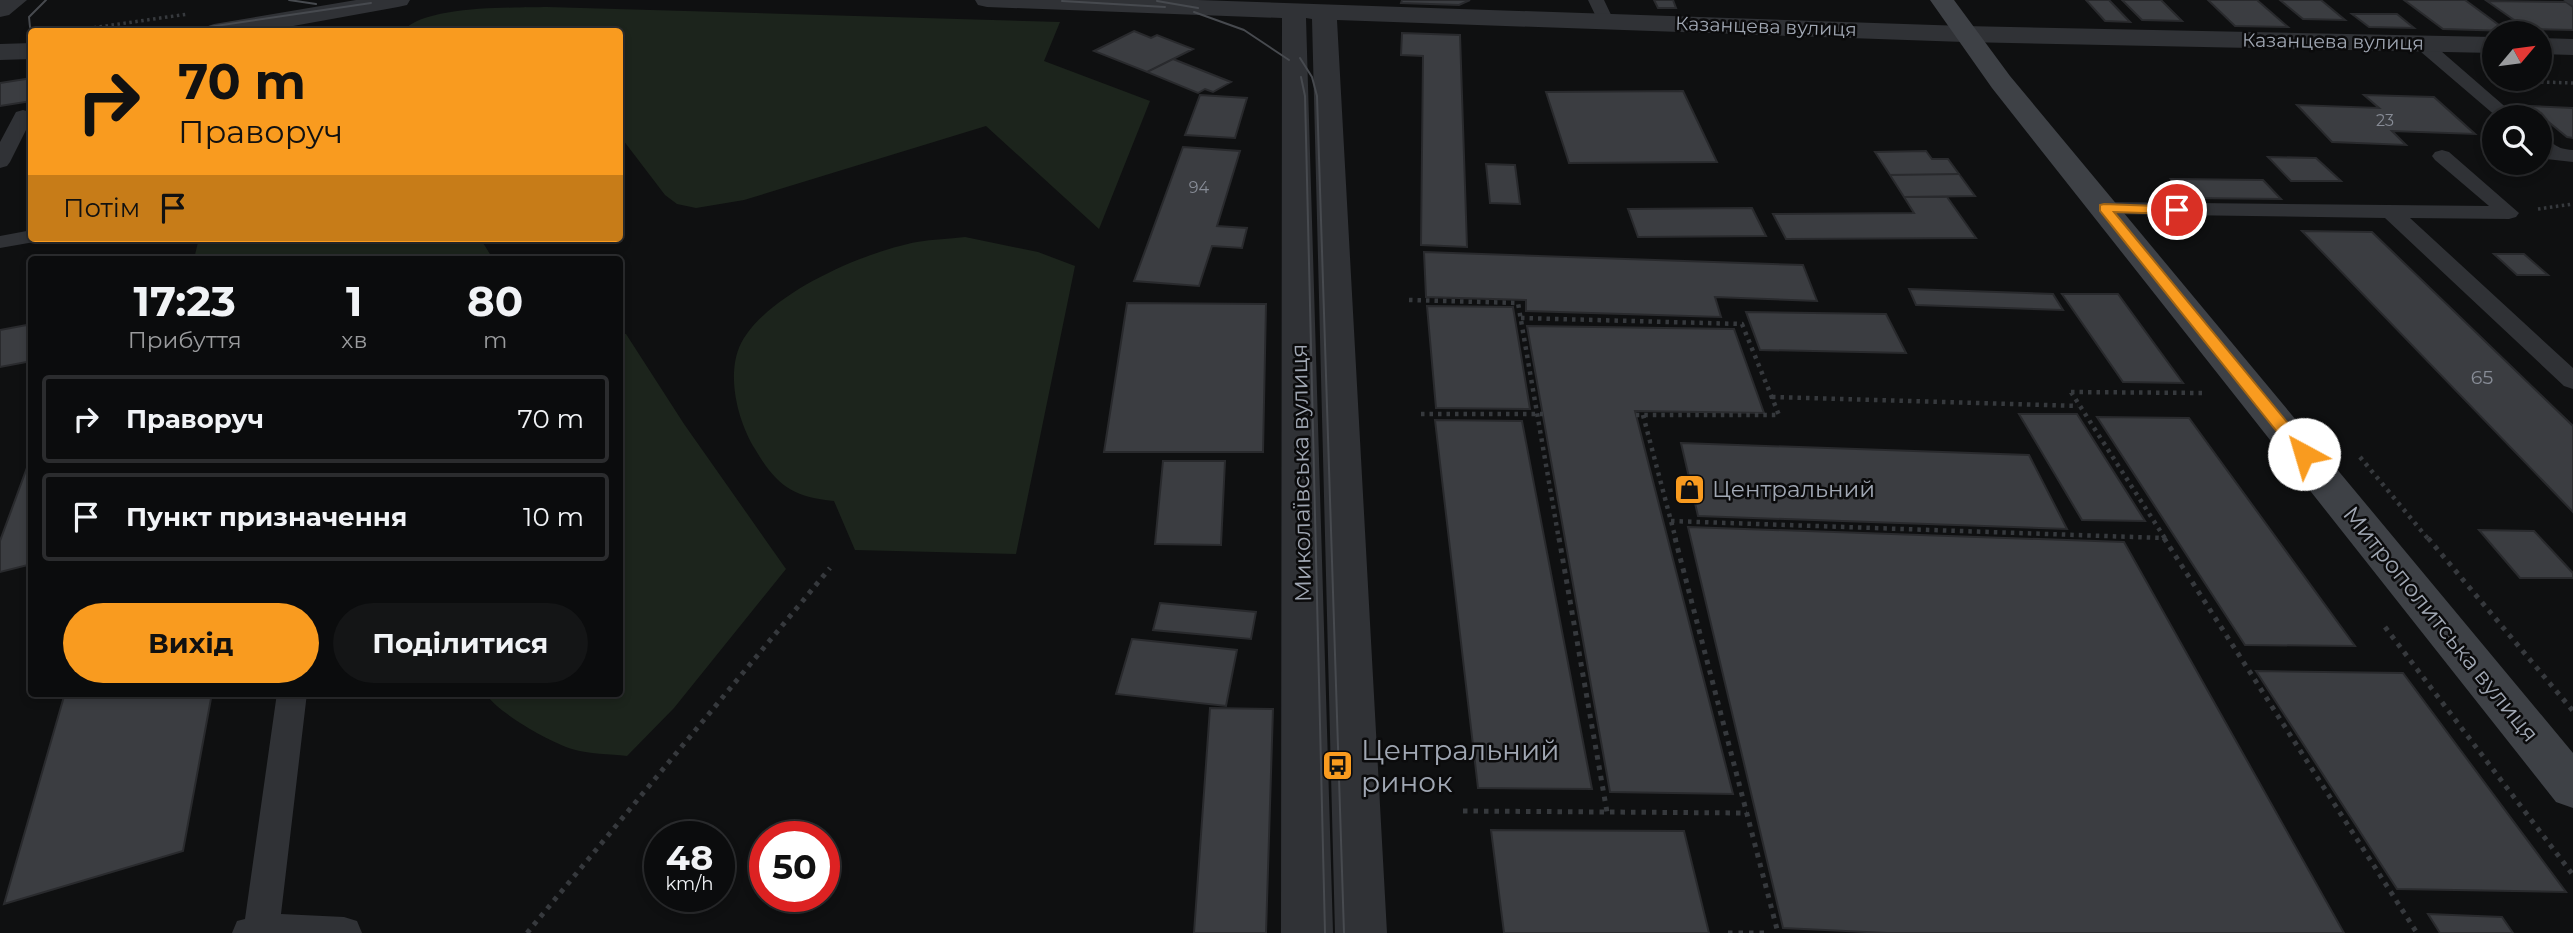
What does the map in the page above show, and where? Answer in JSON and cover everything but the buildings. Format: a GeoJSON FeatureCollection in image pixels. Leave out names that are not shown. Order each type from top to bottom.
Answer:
{"type":"FeatureCollection","features":[{"type":"Feature","properties":{"kind":"main road","name":"Митрополитська вулиця"},"geometry":{"type":"LineString","coordinates":[[1942,0],[1964,34],[2573,788]]}},
{"type":"Feature","properties":{"kind":"street"},"geometry":{"type":"LineString","coordinates":[[0,10],[15,0]]}},
{"type":"Feature","properties":{"kind":"street"},"geometry":{"type":"LineString","coordinates":[[207,22],[398,0]]}},
{"type":"Feature","properties":{"kind":"street","name":"Казанцева вулиця"},"geometry":{"type":"LineString","coordinates":[[987,0],[1289,9],[1601,10],[1964,34],[2482,44]]}},
{"type":"Feature","properties":{"kind":"street","name":"Миколаївська вулиця"},"geometry":{"type":"LineString","coordinates":[[1289,9],[1307,933]]}},
{"type":"Feature","properties":{"kind":"street","name":"Миколаївська вулиця"},"geometry":{"type":"LineString","coordinates":[[1289,9],[1361,933]]}},
{"type":"Feature","properties":{"kind":"street"},"geometry":{"type":"LineString","coordinates":[[2552,46],[2573,47]]}},
{"type":"Feature","properties":{"kind":"street"},"geometry":{"type":"LineString","coordinates":[[0,52],[28,51]]}},
{"type":"Feature","properties":{"kind":"lane"},"geometry":{"type":"LineString","coordinates":[[2420,42],[2494,105]]}},
{"type":"Feature","properties":{"kind":"lane"},"geometry":{"type":"LineString","coordinates":[[0,162],[23,116]]}},
{"type":"Feature","properties":{"kind":"lane"},"geometry":{"type":"LineString","coordinates":[[2552,154],[2573,156]]}},
{"type":"Feature","properties":{"kind":"lane"},"geometry":{"type":"LineString","coordinates":[[2104,208],[2509,213],[2442,156]]}},
{"type":"Feature","properties":{"kind":"lane"},"geometry":{"type":"LineString","coordinates":[[2391,212],[2573,381]]}},
{"type":"Feature","properties":{"kind":"lane"},"geometry":{"type":"LineString","coordinates":[[0,242],[28,237]]}},
{"type":"Feature","properties":{"kind":"lane"},"geometry":{"type":"LineString","coordinates":[[291,697],[256,931],[344,933]]}},
{"type":"Feature","properties":{"kind":"path"},"geometry":{"type":"LineString","coordinates":[[121,28],[207,22]]}},
{"type":"Feature","properties":{"kind":"path"},"geometry":{"type":"LineString","coordinates":[[2463,79],[2573,83]]}},
{"type":"Feature","properties":{"kind":"path"},"geometry":{"type":"LineString","coordinates":[[1409,300],[1518,303],[1540,414],[1607,812]]}},
{"type":"Feature","properties":{"kind":"path"},"geometry":{"type":"LineString","coordinates":[[1521,318],[1742,324],[1779,415],[1639,415],[1671,521],[1778,933]]}},
{"type":"Feature","properties":{"kind":"path"},"geometry":{"type":"LineString","coordinates":[[2209,393],[2071,392],[2417,933]]}},
{"type":"Feature","properties":{"kind":"path"},"geometry":{"type":"LineString","coordinates":[[1772,397],[2079,406]]}},
{"type":"Feature","properties":{"kind":"path"},"geometry":{"type":"LineString","coordinates":[[1421,414],[1540,414]]}},
{"type":"Feature","properties":{"kind":"path"},"geometry":{"type":"LineString","coordinates":[[1671,521],[2164,538]]}},
{"type":"Feature","properties":{"kind":"path"},"geometry":{"type":"LineString","coordinates":[[527,933],[830,568]]}},
{"type":"Feature","properties":{"kind":"path"},"geometry":{"type":"LineString","coordinates":[[2482,601],[2573,711]]}},
{"type":"Feature","properties":{"kind":"path"},"geometry":{"type":"LineString","coordinates":[[1463,811],[1746,813]]}},
{"type":"Feature","properties":{"kind":"path"},"geometry":{"type":"LineString","coordinates":[[1728,933],[1768,933]]}},
{"type":"Feature","properties":{"kind":"shaded area"},"geometry":{"type":"Polygon","coordinates":[[[547,7],[1060,22],[1044,61],[1150,101],[1099,229],[986,126],[744,200],[696,208],[677,204],[665,195],[623,140],[623,28],[407,28],[430,16],[492,8],[547,7]]]}},
{"type":"Feature","properties":{"kind":"shaded area"},"geometry":{"type":"Polygon","coordinates":[[[965,237],[1038,252],[1075,266],[1016,554],[855,550],[834,501],[807,496],[787,487],[770,472],[755,449],[743,424],[735,394],[738,350],[758,321],[776,305],[822,276],[896,247],[965,237]]]}},
{"type":"Feature","properties":{"kind":"shaded area"},"geometry":{"type":"Polygon","coordinates":[[[198,242],[482,242],[491,256],[195,256],[198,242]]]}},
{"type":"Feature","properties":{"kind":"shaded area"},"geometry":{"type":"Polygon","coordinates":[[[623,334],[626,334],[684,424],[786,569],[674,708],[627,756],[585,752],[562,745],[537,733],[488,697],[623,697],[623,334]]]}},
{"type":"Feature","properties":{"kind":"tram line"},"geometry":{"type":"LineString","coordinates":[[31,28],[29,17],[46,0]]}},
{"type":"Feature","properties":{"kind":"tram line"},"geometry":{"type":"LineString","coordinates":[[289,0],[316,4]]}},
{"type":"Feature","properties":{"kind":"tram line"},"geometry":{"type":"LineString","coordinates":[[1062,1],[1165,7]]}},
{"type":"Feature","properties":{"kind":"tram line"},"geometry":{"type":"LineString","coordinates":[[1157,1],[1198,8]]}},
{"type":"Feature","properties":{"kind":"tram line"},"geometry":{"type":"LineString","coordinates":[[202,28],[371,3]]}},
{"type":"Feature","properties":{"kind":"tram line"},"geometry":{"type":"LineString","coordinates":[[1194,12],[1244,30],[1289,60]]}},
{"type":"Feature","properties":{"kind":"tram line"},"geometry":{"type":"LineString","coordinates":[[1300,58],[1312,77],[1317,96],[1344,933]]}},
{"type":"Feature","properties":{"kind":"tram line"},"geometry":{"type":"LineString","coordinates":[[1301,77],[1305,96],[1325,933]]}},
{"type":"Feature","properties":{"kind":"place","name":"Центральний"},"geometry":{"type":"Point","coordinates":[1689,489]}},
{"type":"Feature","properties":{"kind":"place","name":"Центральний ринок"},"geometry":{"type":"Point","coordinates":[1338,766]}},
{"type":"Feature","properties":{"kind":"route"},"geometry":{"type":"LineString","coordinates":[[2177,210],[2104,208],[2304,454]]}}]}
